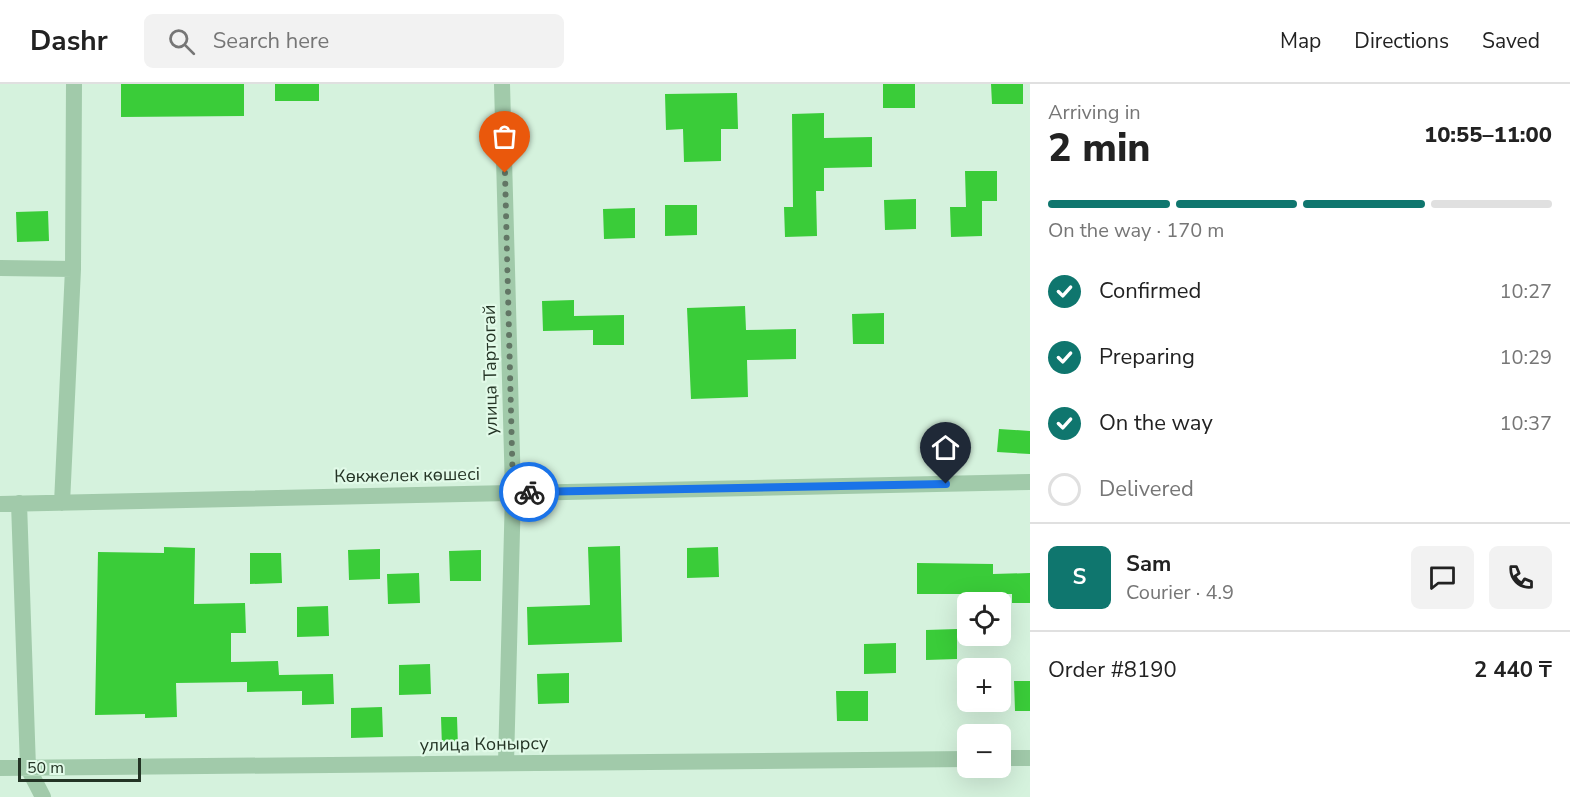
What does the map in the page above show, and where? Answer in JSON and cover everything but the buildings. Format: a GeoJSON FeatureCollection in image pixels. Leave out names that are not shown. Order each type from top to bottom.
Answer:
{"type":"FeatureCollection","features":[{"type":"Feature","properties":{"kind":"street"},"geometry":{"type":"LineString","coordinates":[[62,503],[74,269],[74,84]]}},
{"type":"Feature","properties":{"kind":"street","name":"улица Тартогай"},"geometry":{"type":"LineString","coordinates":[[502,84],[513,492],[506,763]]}},
{"type":"Feature","properties":{"kind":"street"},"geometry":{"type":"LineString","coordinates":[[0,268],[74,269]]}},
{"type":"Feature","properties":{"kind":"street","name":"Көкжелек көшесі"},"geometry":{"type":"LineString","coordinates":[[0,504],[1030,482]]}},
{"type":"Feature","properties":{"kind":"street"},"geometry":{"type":"LineString","coordinates":[[19,503],[28,768],[43,797]]}},
{"type":"Feature","properties":{"kind":"street"},"geometry":{"type":"LineString","coordinates":[[1011,758],[1030,758]]}},
{"type":"Feature","properties":{"kind":"street","name":"улица Конырсу"},"geometry":{"type":"LineString","coordinates":[[0,768],[957,759]]}},
{"type":"Feature","properties":{"kind":"way so far"},"geometry":{"type":"LineString","coordinates":[[505,173],[513,492],[529,492]]}},
{"type":"Feature","properties":{"kind":"route"},"geometry":{"type":"LineString","coordinates":[[529,492],[946,484]]}}]}
